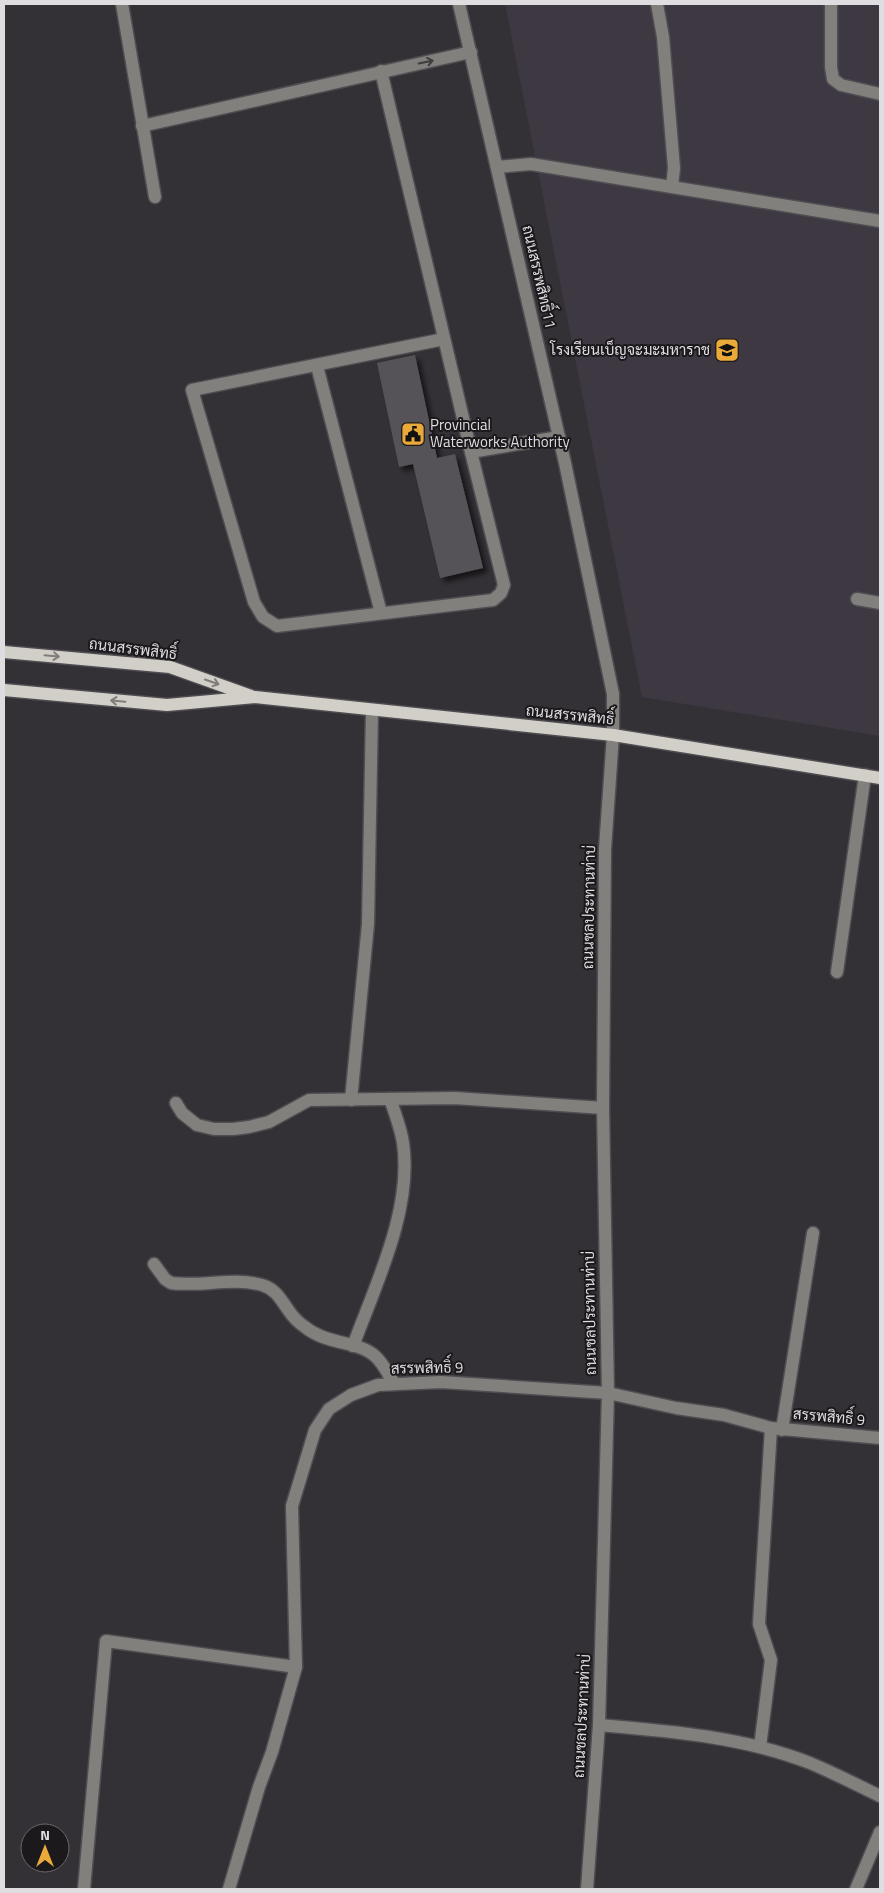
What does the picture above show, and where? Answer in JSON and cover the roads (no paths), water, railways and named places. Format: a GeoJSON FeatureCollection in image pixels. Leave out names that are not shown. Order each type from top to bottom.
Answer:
{"type":"FeatureCollection","features":[{"type":"Feature","properties":{"kind":"main road","name":"ถนนสรรพสิทธิ์"},"geometry":{"type":"LineString","coordinates":[[4,652],[170,667],[255,697]]}},
{"type":"Feature","properties":{"kind":"main road","name":"ถนนสรรพสิทธิ์"},"geometry":{"type":"LineString","coordinates":[[4,690],[167,705],[255,697],[614,735],[880,778]]}},
{"type":"Feature","properties":{"kind":"street"},"geometry":{"type":"LineString","coordinates":[[122,4],[155,196]]}},
{"type":"Feature","properties":{"kind":"street","name":"ถนนสรรพสิทธิ์11"},"geometry":{"type":"LineString","coordinates":[[459,4],[559,437],[611,682],[614,735]]}},
{"type":"Feature","properties":{"kind":"street"},"geometry":{"type":"LineString","coordinates":[[657,4],[663,37],[673,149],[672,187]]}},
{"type":"Feature","properties":{"kind":"street"},"geometry":{"type":"LineString","coordinates":[[831,4],[831,67],[833,78],[841,85],[880,94]]}},
{"type":"Feature","properties":{"kind":"street"},"geometry":{"type":"LineString","coordinates":[[142,126],[470,52]]}},
{"type":"Feature","properties":{"kind":"street"},"geometry":{"type":"LineString","coordinates":[[381,72],[444,340],[470,452],[504,585],[501,593],[492,600],[277,626],[263,617],[254,602],[192,390],[444,340]]}},
{"type":"Feature","properties":{"kind":"street"},"geometry":{"type":"LineString","coordinates":[[497,167],[532,164],[880,221]]}},
{"type":"Feature","properties":{"kind":"street"},"geometry":{"type":"LineString","coordinates":[[317,366],[381,613]]}},
{"type":"Feature","properties":{"kind":"street"},"geometry":{"type":"LineString","coordinates":[[470,452],[559,437]]}},
{"type":"Feature","properties":{"kind":"street"},"geometry":{"type":"LineString","coordinates":[[857,599],[880,603]]}},
{"type":"Feature","properties":{"kind":"street"},"geometry":{"type":"LineString","coordinates":[[352,1100],[368,924],[372,710]]}},
{"type":"Feature","properties":{"kind":"street","name":"ถนนชลประทานท่าบ่"},"geometry":{"type":"LineString","coordinates":[[587,1889],[599,1725],[608,1393],[603,1108],[605,848],[614,735]]}},
{"type":"Feature","properties":{"kind":"street"},"geometry":{"type":"LineString","coordinates":[[838,972],[865,775]]}},
{"type":"Feature","properties":{"kind":"street"},"geometry":{"type":"LineString","coordinates":[[176,1103],[182,1113],[197,1124],[214,1129],[249,1127],[269,1122],[309,1100],[455,1098],[603,1108]]}},
{"type":"Feature","properties":{"kind":"street"},"geometry":{"type":"LineString","coordinates":[[353,1346],[393,1235],[403,1193],[405,1170],[403,1142],[390,1099]]}},
{"type":"Feature","properties":{"kind":"street"},"geometry":{"type":"LineString","coordinates":[[760,1747],[772,1660],[759,1624],[776,1429],[813,1234]]}},
{"type":"Feature","properties":{"kind":"street"},"geometry":{"type":"LineString","coordinates":[[154,1264],[170,1283],[261,1285],[271,1289],[279,1296],[290,1313],[313,1334],[329,1341],[365,1349],[374,1355],[382,1363],[394,1384]]}},
{"type":"Feature","properties":{"kind":"street","name":"สรรพสิทธิ์ 9"},"geometry":{"type":"LineString","coordinates":[[229,1889],[259,1787],[272,1752],[296,1667],[292,1506],[315,1430],[330,1408],[352,1395],[378,1385],[441,1382],[608,1393],[676,1408],[724,1415],[776,1429],[880,1438]]}},
{"type":"Feature","properties":{"kind":"street"},"geometry":{"type":"LineString","coordinates":[[84,1889],[106,1641],[296,1667]]}},
{"type":"Feature","properties":{"kind":"street"},"geometry":{"type":"LineString","coordinates":[[599,1725],[667,1731],[760,1747],[810,1763],[880,1796]]}},
{"type":"Feature","properties":{"kind":"street"},"geometry":{"type":"LineString","coordinates":[[856,1889],[880,1832]]}},
{"type":"Feature","properties":{"kind":"place","name":"โรงเรียนเบ็ญจะมะมหาราช"},"geometry":{"type":"Point","coordinates":[727,350]}},
{"type":"Feature","properties":{"kind":"place","name":"Provincial Waterworks Authority"},"geometry":{"type":"Point","coordinates":[413,434]}}]}
